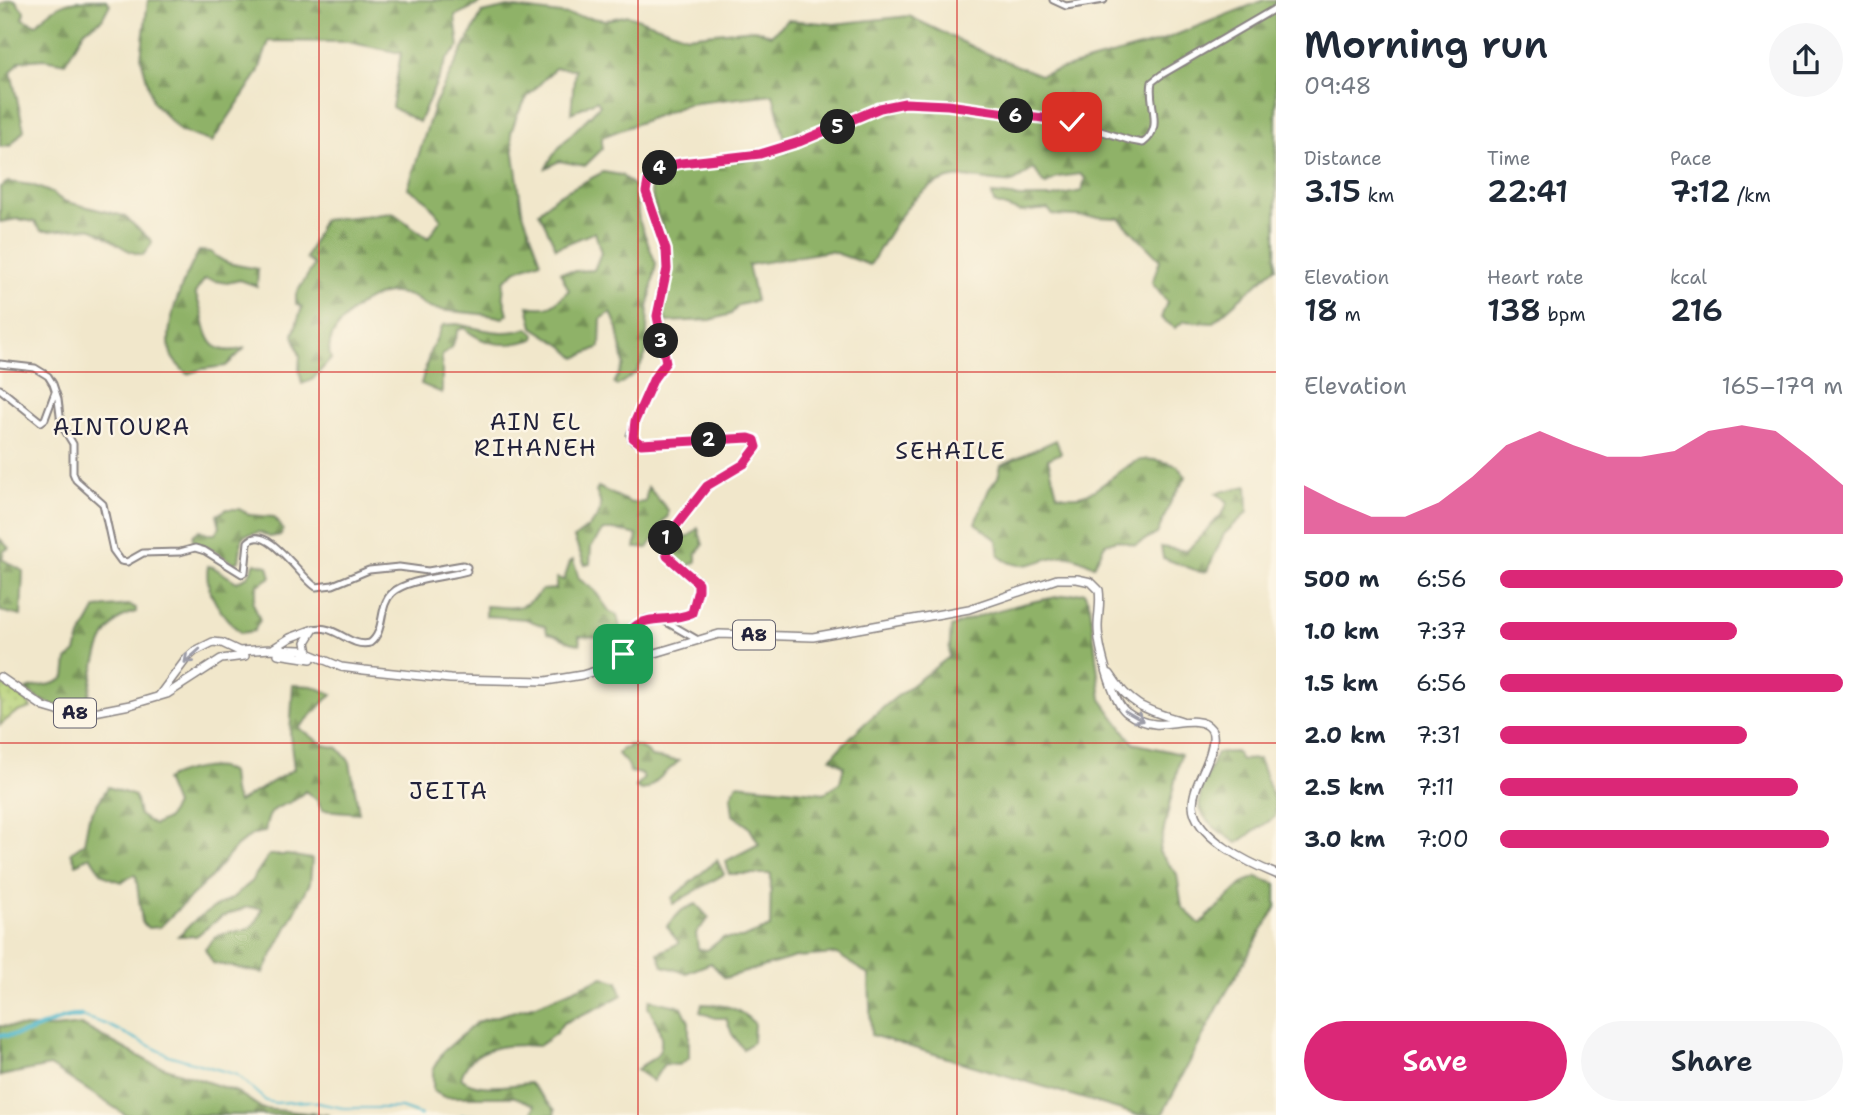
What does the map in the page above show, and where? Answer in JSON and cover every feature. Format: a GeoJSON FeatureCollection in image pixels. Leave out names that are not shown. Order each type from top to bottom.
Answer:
{"type":"FeatureCollection","features":[{"type":"Feature","properties":{"kind":"highway","name":"A8"},"geometry":{"type":"LineString","coordinates":[[165,691],[187,659],[213,642],[239,651],[272,649],[301,652],[324,661],[364,670],[450,679],[558,681],[724,633],[813,637],[955,612],[987,604],[1058,579],[1091,582],[1099,590],[1099,634],[1108,671],[1116,689]]}},
{"type":"Feature","properties":{"kind":"highway"},"geometry":{"type":"LineString","coordinates":[[272,649],[290,638],[314,629]]}},
{"type":"Feature","properties":{"kind":"highway"},"geometry":{"type":"LineString","coordinates":[[301,652],[314,629]]}},
{"type":"Feature","properties":{"kind":"highway","name":"A8"},"geometry":{"type":"LineString","coordinates":[[0,677],[44,708],[89,713],[158,697],[224,657],[301,652],[324,661]]}},
{"type":"Feature","properties":{"kind":"highway"},"geometry":{"type":"LineString","coordinates":[[1116,689],[1136,704],[1186,723]]}},
{"type":"Feature","properties":{"kind":"highway"},"geometry":{"type":"LineString","coordinates":[[1116,689],[1119,706],[1130,715],[1149,723],[1206,724],[1213,733],[1212,747],[1194,797],[1195,813],[1213,837],[1236,854],[1276,874]]}},
{"type":"Feature","properties":{"kind":"highway"},"geometry":{"type":"LineString","coordinates":[[1162,715],[1166,720],[1165,725]]}},
{"type":"Feature","properties":{"kind":"main road"},"geometry":{"type":"LineString","coordinates":[[1053,0],[1066,6],[1104,0]]}},
{"type":"Feature","properties":{"kind":"main road"},"geometry":{"type":"LineString","coordinates":[[666,621],[692,613],[698,586],[697,580],[685,574],[667,556],[665,540],[713,478],[723,477],[747,461],[757,447],[755,440],[741,438],[641,444],[633,442],[630,435],[654,378],[665,365],[666,359],[657,316],[667,269],[666,250],[646,192],[648,181],[654,172],[681,163],[760,154],[807,139],[880,108],[905,103],[948,105],[1072,122],[1143,143],[1153,131],[1155,122],[1150,93],[1152,82],[1276,8]]}},
{"type":"Feature","properties":{"kind":"main road"},"geometry":{"type":"LineString","coordinates":[[0,364],[35,368],[48,376],[55,389],[61,424],[74,452],[73,474],[81,486],[103,504],[113,550],[121,561],[127,562],[143,553],[180,552],[195,548],[205,551],[242,574],[245,572],[248,542],[255,537],[280,550],[305,579],[316,587],[333,585],[369,570],[399,567],[419,571],[465,568],[394,591],[386,604],[377,636],[370,643],[356,643],[336,631],[314,629]]}},
{"type":"Feature","properties":{"kind":"main road"},"geometry":{"type":"LineString","coordinates":[[0,390],[41,422],[50,408],[55,389]]}},
{"type":"Feature","properties":{"kind":"main road"},"geometry":{"type":"LineString","coordinates":[[623,662],[626,639],[640,623],[652,618],[666,621],[696,639]]}},
{"type":"Feature","properties":{"kind":"green space"},"geometry":{"type":"Polygon","coordinates":[[[8,0],[15,0],[24,11],[23,19],[36,25],[51,11],[66,3],[106,0],[110,4],[102,19],[85,30],[65,63],[44,59],[20,61],[11,72],[24,130],[10,146],[0,147],[0,5],[8,0]]]}},
{"type":"Feature","properties":{"kind":"green space"},"geometry":{"type":"Polygon","coordinates":[[[148,0],[486,0],[455,16],[459,47],[447,59],[419,122],[392,107],[401,53],[348,42],[269,41],[258,73],[212,142],[180,131],[153,102],[141,58],[148,0]]]}},
{"type":"Feature","properties":{"kind":"green space"},"geometry":{"type":"Polygon","coordinates":[[[1264,0],[1276,0],[1276,267],[1212,323],[1184,321],[1175,328],[1161,318],[1167,302],[1152,283],[1160,260],[1119,218],[1053,215],[1048,209],[1020,212],[994,203],[992,194],[1052,197],[1082,191],[1085,178],[1080,174],[1058,177],[1045,185],[1034,169],[1011,182],[963,177],[931,186],[918,196],[896,222],[870,265],[830,251],[748,265],[756,301],[739,305],[731,314],[711,320],[666,322],[662,299],[669,266],[669,251],[650,182],[679,168],[748,160],[788,152],[773,94],[688,104],[602,137],[602,149],[585,166],[559,161],[546,168],[564,142],[600,105],[597,100],[571,113],[575,69],[555,68],[528,96],[511,133],[522,210],[541,261],[517,270],[504,281],[503,295],[508,314],[503,318],[430,308],[400,293],[371,298],[354,309],[340,324],[330,341],[331,359],[312,380],[302,384],[300,356],[293,335],[302,307],[296,304],[296,294],[314,265],[306,258],[323,220],[393,213],[428,238],[441,219],[426,200],[408,188],[435,103],[482,13],[508,7],[606,20],[628,15],[687,36],[754,29],[771,35],[788,20],[834,24],[909,16],[981,51],[1040,75],[1158,42],[1264,0]]]}},
{"type":"Feature","properties":{"kind":"green space"},"geometry":{"type":"Polygon","coordinates":[[[603,172],[621,175],[634,186],[639,220],[656,264],[648,309],[646,354],[637,372],[617,386],[614,383],[624,365],[618,329],[611,312],[601,319],[600,347],[576,358],[563,346],[533,327],[528,306],[552,305],[569,290],[560,272],[594,270],[601,253],[595,232],[556,248],[539,212],[555,197],[603,172]]]}},
{"type":"Feature","properties":{"kind":"green space"},"geometry":{"type":"Polygon","coordinates":[[[8,182],[32,185],[63,201],[124,216],[152,241],[151,245],[143,255],[129,251],[92,229],[41,231],[35,222],[18,219],[0,222],[0,187],[8,182]]]}},
{"type":"Feature","properties":{"kind":"green space"},"geometry":{"type":"Polygon","coordinates":[[[199,251],[211,252],[228,263],[258,269],[257,286],[240,280],[227,283],[205,279],[195,293],[208,337],[220,349],[231,351],[245,348],[226,366],[187,374],[172,357],[169,332],[181,288],[199,251]]]}},
{"type":"Feature","properties":{"kind":"green space"},"geometry":{"type":"Polygon","coordinates":[[[457,324],[501,332],[528,328],[535,334],[534,339],[524,342],[498,344],[481,339],[464,328],[458,330],[452,347],[442,355],[442,393],[421,384],[430,352],[443,325],[457,324]]]}},
{"type":"Feature","properties":{"kind":"green space"},"geometry":{"type":"Polygon","coordinates":[[[1056,440],[1061,453],[1048,459],[1057,494],[1070,496],[1091,492],[1140,460],[1156,460],[1178,466],[1186,477],[1172,499],[1157,534],[1135,545],[1117,540],[1105,544],[1094,566],[1071,556],[1018,565],[999,556],[997,540],[975,523],[989,489],[998,477],[1001,465],[1056,440]]]}},
{"type":"Feature","properties":{"kind":"green space"},"geometry":{"type":"Polygon","coordinates":[[[1247,486],[1248,512],[1224,534],[1207,571],[1200,572],[1163,558],[1161,547],[1187,551],[1223,513],[1228,502],[1216,493],[1247,486]]]}},
{"type":"Feature","properties":{"kind":"green space"},"geometry":{"type":"Polygon","coordinates":[[[598,487],[631,503],[645,502],[648,487],[668,510],[668,516],[648,548],[635,548],[637,535],[618,530],[603,530],[591,547],[590,564],[585,565],[574,538],[592,524],[599,513],[596,492],[598,487]]]}},
{"type":"Feature","properties":{"kind":"green space"},"geometry":{"type":"Polygon","coordinates":[[[227,509],[274,517],[283,530],[281,535],[270,537],[260,532],[245,535],[242,538],[239,561],[234,563],[210,548],[193,542],[193,535],[200,530],[215,534],[220,527],[217,515],[227,509]]]}},
{"type":"Feature","properties":{"kind":"green space"},"geometry":{"type":"Polygon","coordinates":[[[698,528],[703,545],[696,554],[696,562],[683,568],[673,557],[668,542],[670,537],[686,538],[698,528]]]}},
{"type":"Feature","properties":{"kind":"green space"},"geometry":{"type":"Polygon","coordinates":[[[0,539],[9,548],[4,551],[2,559],[23,571],[21,616],[0,611],[0,539]]]}},
{"type":"Feature","properties":{"kind":"green space"},"geometry":{"type":"Polygon","coordinates":[[[573,560],[579,579],[594,590],[610,612],[617,615],[623,641],[605,645],[600,637],[579,636],[580,644],[575,644],[547,633],[546,627],[526,619],[486,616],[486,606],[517,607],[529,602],[542,590],[556,589],[556,578],[564,580],[573,560]]]}},
{"type":"Feature","properties":{"kind":"green space"},"geometry":{"type":"Polygon","coordinates":[[[255,563],[268,566],[271,577],[258,585],[253,603],[260,620],[254,631],[241,633],[221,612],[211,594],[208,566],[237,582],[248,576],[255,563]]]}},
{"type":"Feature","properties":{"kind":"green space"},"geometry":{"type":"Polygon","coordinates":[[[1084,592],[1090,605],[1101,699],[1133,743],[1181,754],[1159,852],[1177,874],[1182,907],[1200,924],[1244,882],[1257,877],[1276,884],[1276,907],[1223,998],[1162,1115],[1138,1115],[871,1035],[869,975],[837,954],[796,957],[725,978],[711,963],[686,973],[663,966],[658,953],[679,943],[667,926],[682,910],[696,904],[709,918],[696,933],[698,949],[707,950],[723,938],[742,938],[770,927],[771,874],[729,874],[726,861],[759,844],[749,827],[733,815],[731,796],[737,784],[825,793],[840,782],[844,766],[831,758],[844,743],[887,704],[949,657],[951,627],[1000,610],[1084,592]]]}},
{"type":"Feature","properties":{"kind":"green space"},"geometry":{"type":"Polygon","coordinates":[[[130,605],[136,608],[136,612],[122,617],[104,638],[86,710],[54,705],[25,690],[56,683],[65,677],[67,660],[76,652],[80,637],[96,608],[130,605]]]}},
{"type":"Feature","properties":{"kind":"green space"},"geometry":{"type":"Polygon","coordinates":[[[0,681],[27,701],[31,708],[15,713],[0,725],[0,681]]]}},
{"type":"Feature","properties":{"kind":"green space"},"geometry":{"type":"Polygon","coordinates":[[[293,685],[312,686],[332,694],[299,728],[324,745],[338,748],[350,762],[359,813],[322,810],[317,800],[305,791],[275,809],[267,821],[265,832],[253,834],[236,847],[211,877],[160,927],[148,928],[142,922],[136,876],[133,875],[123,882],[106,876],[90,856],[76,864],[71,852],[84,843],[89,817],[108,787],[135,796],[139,815],[154,825],[167,819],[175,805],[165,780],[171,777],[198,769],[225,769],[231,773],[233,792],[238,802],[294,769],[290,735],[293,685]]]}},
{"type":"Feature","properties":{"kind":"green space"},"geometry":{"type":"Polygon","coordinates":[[[628,745],[647,751],[651,757],[679,761],[647,789],[641,790],[636,787],[644,778],[642,774],[630,772],[628,765],[618,754],[622,749],[628,748],[628,745]]]}},
{"type":"Feature","properties":{"kind":"green space"},"geometry":{"type":"Polygon","coordinates":[[[1236,752],[1241,760],[1259,759],[1276,805],[1275,817],[1237,843],[1209,823],[1202,814],[1200,805],[1200,795],[1217,753],[1236,752]]]}},
{"type":"Feature","properties":{"kind":"green space"},"geometry":{"type":"Polygon","coordinates":[[[269,855],[312,859],[310,883],[263,973],[213,963],[205,949],[217,936],[244,930],[255,924],[262,908],[247,907],[221,917],[196,936],[178,936],[194,921],[231,899],[250,883],[269,855]]]}},
{"type":"Feature","properties":{"kind":"green space"},"geometry":{"type":"Polygon","coordinates":[[[717,860],[724,874],[673,904],[672,898],[717,860]]]}},
{"type":"Feature","properties":{"kind":"green space"},"geometry":{"type":"Polygon","coordinates":[[[603,977],[618,982],[622,995],[563,1023],[556,1033],[539,1046],[504,1046],[482,1052],[473,1058],[461,1078],[484,1086],[530,1083],[555,1110],[554,1115],[531,1115],[535,1105],[515,1097],[444,1097],[433,1091],[433,1069],[443,1052],[477,1022],[539,1004],[603,977]]]}},
{"type":"Feature","properties":{"kind":"green space"},"geometry":{"type":"Polygon","coordinates":[[[650,1000],[682,1007],[689,1022],[689,1058],[679,1065],[664,1064],[653,1081],[637,1070],[657,1055],[660,1049],[658,1027],[648,1007],[650,1000]]]}},
{"type":"Feature","properties":{"kind":"green space"},"geometry":{"type":"Polygon","coordinates":[[[702,1004],[730,1008],[748,1017],[754,1023],[753,1042],[743,1049],[732,1034],[726,1018],[715,1018],[700,1012],[702,1004]]]}},
{"type":"Feature","properties":{"kind":"green space"},"geometry":{"type":"Polygon","coordinates":[[[81,1025],[151,1063],[237,1092],[263,1109],[330,1115],[126,1115],[50,1066],[0,1076],[0,1026],[54,1028],[81,1025]]]}},
{"type":"Feature","properties":{"kind":"waterway"},"geometry":{"type":"LineString","coordinates":[[81,1016],[108,1025],[168,1055],[237,1075],[266,1101],[308,1101],[343,1108],[401,1108],[421,1115]]}},
{"type":"Feature","properties":{"kind":"waterway"},"geometry":{"type":"LineString","coordinates":[[0,1035],[21,1034],[60,1020],[81,1016]]}},
{"type":"Feature","properties":{"kind":"waterway"},"geometry":{"type":"LineString","coordinates":[[461,1115],[482,1115]]}},
{"type":"Feature","properties":{"kind":"district","name":"AINTOURA"},"geometry":{"type":"Point","coordinates":[122,427]}},
{"type":"Feature","properties":{"kind":"district","name":"AIN EL RIHANEH"},"geometry":{"type":"Point","coordinates":[536,435]}},
{"type":"Feature","properties":{"kind":"district","name":"SEHAILE"},"geometry":{"type":"Point","coordinates":[951,451]}},
{"type":"Feature","properties":{"kind":"district","name":"JEITA"},"geometry":{"type":"Point","coordinates":[449,791]}},
{"type":"Feature","properties":{"kind":"route"},"geometry":{"type":"LineString","coordinates":[[623,654],[626,639],[646,619],[666,621],[692,613],[698,590],[697,580],[685,574],[667,556],[665,540],[707,486],[744,464],[757,447],[755,440],[749,438],[641,444],[633,438],[635,421],[654,378],[666,362],[657,316],[667,269],[666,250],[646,187],[654,172],[681,163],[760,154],[799,142],[880,108],[905,103],[948,105],[1072,122]]}}]}
